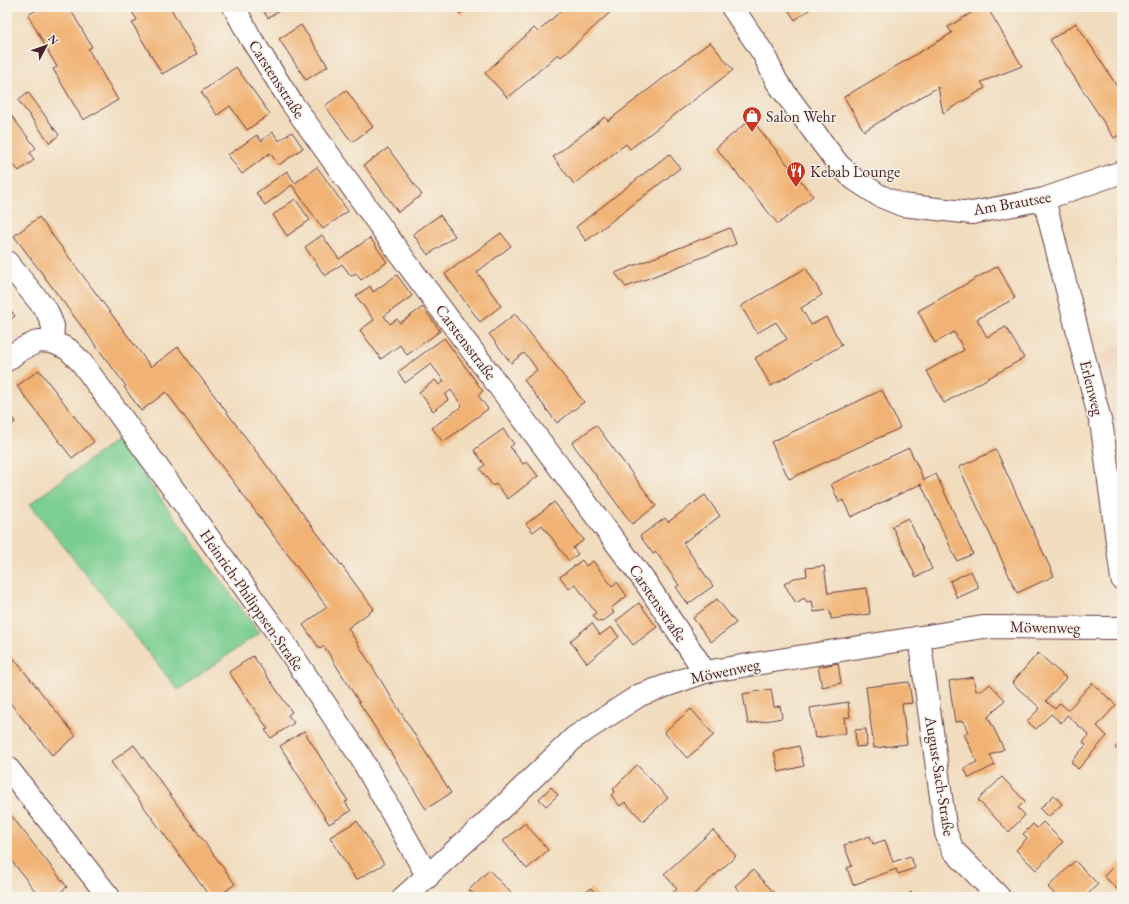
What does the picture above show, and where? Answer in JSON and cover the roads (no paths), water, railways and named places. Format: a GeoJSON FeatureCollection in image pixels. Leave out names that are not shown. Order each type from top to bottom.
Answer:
{"type":"FeatureCollection","features":[{"type":"Feature","properties":{"kind":"street","name":"Carstensstraße"},"geometry":{"type":"LineString","coordinates":[[234,7],[250,37],[296,109],[406,262],[646,583],[705,672]]}},
{"type":"Feature","properties":{"kind":"street","name":"Am Brautsee"},"geometry":{"type":"LineString","coordinates":[[732,7],[763,53],[777,82],[838,164],[854,179],[880,196],[902,205],[972,213],[1044,199],[1122,172]]}},
{"type":"Feature","properties":{"kind":"street","name":"Erlenweg"},"geometry":{"type":"LineString","coordinates":[[1044,199],[1102,428],[1122,579]]}},
{"type":"Feature","properties":{"kind":"street"},"geometry":{"type":"LineString","coordinates":[[7,262],[47,311],[53,326],[52,342],[39,342],[20,350],[7,360]]}},
{"type":"Feature","properties":{"kind":"street","name":"Heinrich-Philippsen-Straße"},"geometry":{"type":"LineString","coordinates":[[52,342],[68,348],[82,363],[274,628],[360,756],[428,877]]}},
{"type":"Feature","properties":{"kind":"street","name":"Möwenweg"},"geometry":{"type":"LineString","coordinates":[[404,897],[428,877],[487,822],[575,737],[640,695],[705,672],[983,627],[1122,628]]}},
{"type":"Feature","properties":{"kind":"street","name":"August-Sach-Straße"},"geometry":{"type":"LineString","coordinates":[[919,637],[946,833],[953,850],[999,897]]}},
{"type":"Feature","properties":{"kind":"street"},"geometry":{"type":"LineString","coordinates":[[7,767],[109,897]]}},
{"type":"Feature","properties":{"kind":"place","name":"Salon Wehr"},"geometry":{"type":"Point","coordinates":[752,133]}},
{"type":"Feature","properties":{"kind":"place","name":"Kebab Lounge"},"geometry":{"type":"Point","coordinates":[796,188]}}]}
